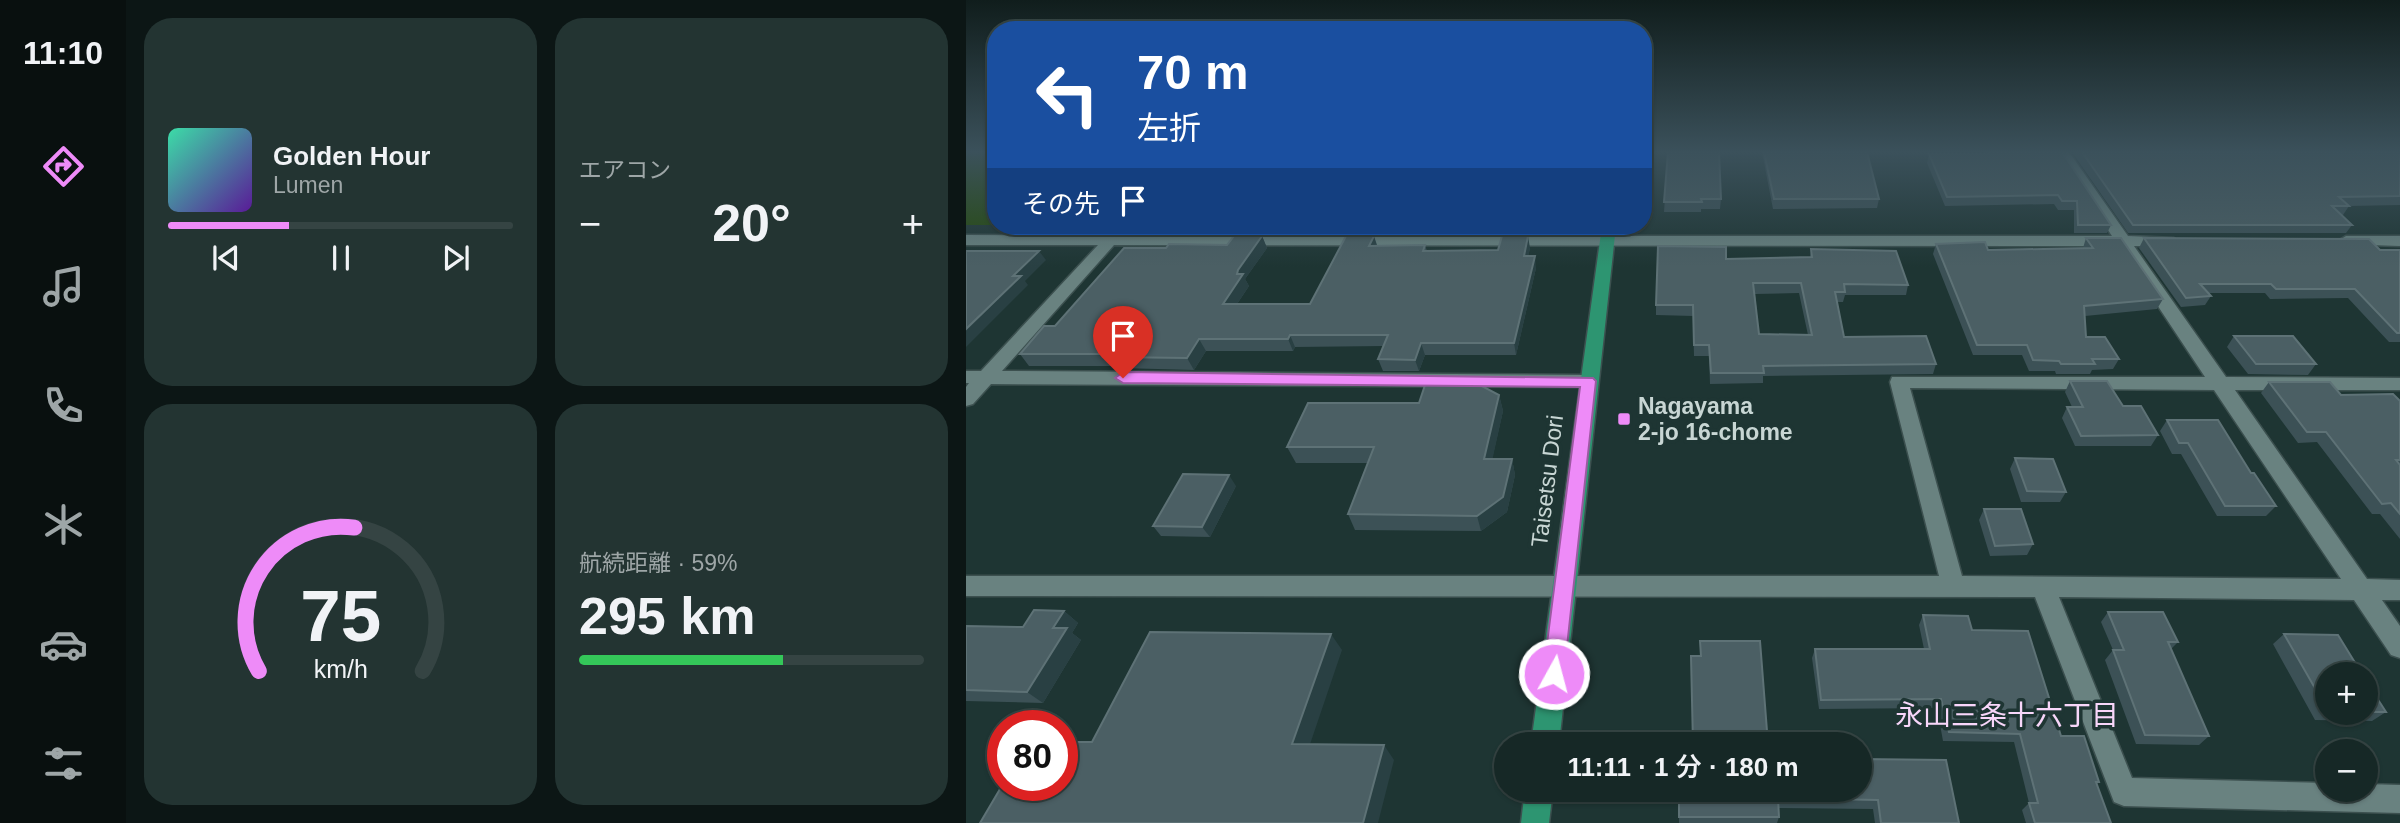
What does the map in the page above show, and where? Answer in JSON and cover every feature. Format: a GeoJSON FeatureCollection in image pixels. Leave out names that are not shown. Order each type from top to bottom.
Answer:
{"type":"FeatureCollection","features":[{"type":"Feature","properties":{"kind":"highway","name":"Taisetsu Dori"},"geometry":{"type":"LineString","coordinates":[[1546,732],[1608,235]]}},
{"type":"Feature","properties":{"kind":"highway"},"geometry":{"type":"LineString","coordinates":[[1535,823],[1537,802]]}},
{"type":"Feature","properties":{"kind":"street"},"geometry":{"type":"LineString","coordinates":[[2089,190],[2400,647]]}},
{"type":"Feature","properties":{"kind":"street"},"geometry":{"type":"LineString","coordinates":[[1652,234],[2179,241]]}},
{"type":"Feature","properties":{"kind":"street"},"geometry":{"type":"LineString","coordinates":[[966,399],[1115,235]]}},
{"type":"Feature","properties":{"kind":"street"},"geometry":{"type":"LineString","coordinates":[[966,240],[1466,235]]}},
{"type":"Feature","properties":{"kind":"street"},"geometry":{"type":"LineString","coordinates":[[2331,241],[2400,241]]}},
{"type":"Feature","properties":{"kind":"street"},"geometry":{"type":"LineString","coordinates":[[966,377],[1588,381]]}},
{"type":"Feature","properties":{"kind":"street"},"geometry":{"type":"LineString","coordinates":[[1953,586],[1899,382],[2393,384],[2400,400]]}},
{"type":"Feature","properties":{"kind":"street"},"geometry":{"type":"LineString","coordinates":[[966,586],[1564,589],[1953,586],[2044,589],[2400,590]]}},
{"type":"Feature","properties":{"kind":"street"},"geometry":{"type":"LineString","coordinates":[[2044,589],[2124,792],[2400,799]]}},
{"type":"Feature","properties":{"kind":"green space"},"geometry":{"type":"Polygon","coordinates":[[[966,190],[987,190],[987,225],[966,225],[966,190]]]}},
{"type":"Feature","properties":{"kind":"building"},"geometry":{"type":"Polygon","coordinates":[[[1665,190],[1721,190],[1721,199],[1664,202],[1665,190]]]}},
{"type":"Feature","properties":{"kind":"building"},"geometry":{"type":"Polygon","coordinates":[[[1772,190],[1877,190],[1879,199],[1774,199],[1772,190]]]}},
{"type":"Feature","properties":{"kind":"building"},"geometry":{"type":"Polygon","coordinates":[[[1944,190],[2088,190],[2111,225],[2078,225],[2077,201],[2062,201],[2058,195],[1947,197],[1944,190]]]}},
{"type":"Feature","properties":{"kind":"building"},"geometry":{"type":"Polygon","coordinates":[[[2109,190],[2400,190],[2400,196],[2339,197],[2349,206],[2332,206],[2352,225],[2133,225],[2109,190]]]}},
{"type":"Feature","properties":{"kind":"building"},"geometry":{"type":"Polygon","coordinates":[[[1234,236],[1262,236],[1238,270],[1237,274],[1243,274],[1223,304],[1310,304],[1346,236],[1374,236],[1369,246],[1425,245],[1423,251],[1498,250],[1502,236],[1528,236],[1524,256],[1535,256],[1514,343],[1421,343],[1415,360],[1378,359],[1388,335],[1199,339],[1187,358],[1112,357],[1114,354],[1020,354],[1044,326],[1055,326],[1124,248],[1166,248],[1169,244],[1227,245],[1234,236]]]}},
{"type":"Feature","properties":{"kind":"building"},"geometry":{"type":"Polygon","coordinates":[[[2086,238],[2121,238],[2163,299],[2084,306],[2086,337],[2105,337],[2119,359],[2092,359],[2095,364],[2061,364],[2059,361],[2033,360],[2027,345],[1977,345],[1936,244],[1985,242],[1988,250],[2093,248],[2086,238]]]}},
{"type":"Feature","properties":{"kind":"building"},"geometry":{"type":"Polygon","coordinates":[[[2144,238],[2369,239],[2380,250],[2400,250],[2400,333],[2355,289],[2276,289],[2271,284],[2200,284],[2211,296],[2186,298],[2144,238]]]}},
{"type":"Feature","properties":{"kind":"building"},"geometry":{"type":"Polygon","coordinates":[[[1658,246],[1726,247],[1726,259],[1812,257],[1811,249],[1896,251],[1908,285],[1844,284],[1845,292],[1835,292],[1844,337],[1926,336],[1936,364],[1763,366],[1764,373],[1711,373],[1709,345],[1694,345],[1693,305],[1656,305],[1658,246]],[[1753,283],[1759,334],[1812,335],[1801,283],[1753,283]]]}},
{"type":"Feature","properties":{"kind":"building"},"geometry":{"type":"Polygon","coordinates":[[[966,251],[1039,251],[1013,276],[1021,276],[966,329],[966,251]]]}},
{"type":"Feature","properties":{"kind":"building"},"geometry":{"type":"Polygon","coordinates":[[[2234,336],[2293,336],[2316,364],[2256,364],[2234,336]]]}},
{"type":"Feature","properties":{"kind":"building"},"geometry":{"type":"Polygon","coordinates":[[[2070,381],[2107,381],[2123,406],[2141,406],[2158,435],[2081,436],[2067,407],[2083,407],[2070,381]]]}},
{"type":"Feature","properties":{"kind":"building"},"geometry":{"type":"Polygon","coordinates":[[[2269,382],[2330,382],[2341,395],[2393,394],[2400,401],[2400,460],[2396,460],[2400,465],[2400,514],[2391,503],[2382,504],[2326,432],[2307,432],[2269,382]]]}},
{"type":"Feature","properties":{"kind":"building"},"geometry":{"type":"Polygon","coordinates":[[[1425,385],[1480,385],[1499,395],[1484,459],[1512,459],[1503,497],[1477,516],[1348,514],[1374,447],[1287,447],[1308,403],[1419,403],[1425,385]]]}},
{"type":"Feature","properties":{"kind":"building"},"geometry":{"type":"Polygon","coordinates":[[[2167,420],[2218,420],[2251,473],[2254,473],[2276,506],[2225,506],[2188,443],[2179,443],[2167,420]]]}},
{"type":"Feature","properties":{"kind":"building"},"geometry":{"type":"Polygon","coordinates":[[[2015,458],[2053,459],[2066,492],[2027,491],[2015,458]]]}},
{"type":"Feature","properties":{"kind":"building"},"geometry":{"type":"Polygon","coordinates":[[[1183,474],[1229,475],[1202,527],[1153,526],[1183,474]]]}},
{"type":"Feature","properties":{"kind":"building"},"geometry":{"type":"Polygon","coordinates":[[[1984,509],[2021,509],[2033,544],[1995,546],[1984,509]]]}},
{"type":"Feature","properties":{"kind":"building"},"geometry":{"type":"Polygon","coordinates":[[[1034,610],[1064,611],[1053,628],[1067,628],[1027,692],[966,690],[966,626],[1023,627],[1034,610]]]}},
{"type":"Feature","properties":{"kind":"building"},"geometry":{"type":"Polygon","coordinates":[[[2108,612],[2163,612],[2178,642],[2168,642],[2209,736],[2145,735],[2113,650],[2124,650],[2108,612]]]}},
{"type":"Feature","properties":{"kind":"building"},"geometry":{"type":"Polygon","coordinates":[[[1923,615],[1968,616],[1972,630],[2028,631],[2061,736],[2084,736],[2099,782],[2096,782],[2111,823],[2035,823],[2029,803],[2038,803],[2020,734],[1949,732],[1941,699],[1821,700],[1815,649],[1930,649],[1923,615]]]}},
{"type":"Feature","properties":{"kind":"building"},"geometry":{"type":"Polygon","coordinates":[[[1150,632],[1331,634],[1292,744],[1384,745],[1363,823],[980,823],[993,801],[1078,801],[1078,742],[1092,742],[1150,632]]]}},
{"type":"Feature","properties":{"kind":"building"},"geometry":{"type":"Polygon","coordinates":[[[2284,634],[2338,635],[2355,662],[2315,662],[2315,688],[2284,634]]]}},
{"type":"Feature","properties":{"kind":"building"},"geometry":{"type":"Polygon","coordinates":[[[1700,641],[1760,641],[1767,732],[1693,732],[1691,656],[1701,656],[1700,641]]]}},
{"type":"Feature","properties":{"kind":"building"},"geometry":{"type":"Polygon","coordinates":[[[2378,700],[2386,712],[2378,712],[2378,700]]]}},
{"type":"Feature","properties":{"kind":"building"},"geometry":{"type":"Polygon","coordinates":[[[1872,759],[1946,760],[1959,823],[1881,823],[1878,800],[1872,800],[1872,759]]]}},
{"type":"Feature","properties":{"kind":"building"},"geometry":{"type":"Polygon","coordinates":[[[1679,802],[1778,802],[1779,817],[1679,817],[1679,802]]]}},
{"type":"Feature","properties":{"kind":"place","name":"Nagayama 2-jo 16-chome"},"geometry":{"type":"Point","coordinates":[1624,419]}},
{"type":"Feature","properties":{"kind":"district","name":"永山三条十六丁目"},"geometry":{"type":"Point","coordinates":[2007,715]}},
{"type":"Feature","properties":{"kind":"route"},"geometry":{"type":"LineString","coordinates":[[1123,378],[1588,381],[1554,674]]}}]}
